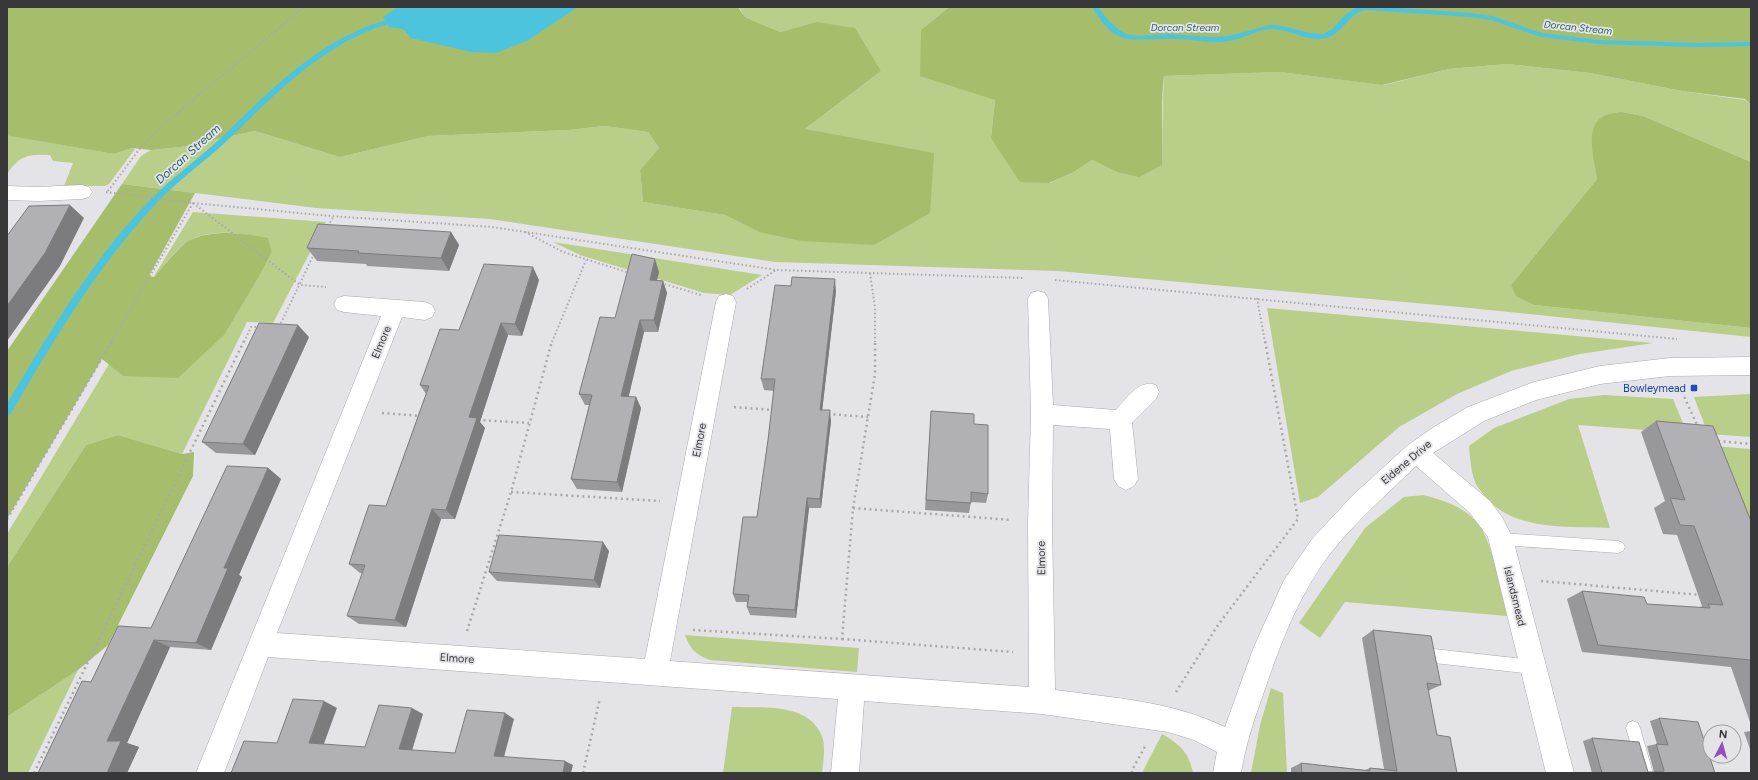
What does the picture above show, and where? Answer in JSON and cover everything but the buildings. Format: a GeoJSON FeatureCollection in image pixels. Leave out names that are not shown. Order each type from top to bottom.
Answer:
{"type":"FeatureCollection","features":[{"type":"Feature","properties":{"kind":"street"},"geometry":{"type":"LineString","coordinates":[[7,192],[38,194],[82,192]]}},
{"type":"Feature","properties":{"kind":"street"},"geometry":{"type":"LineString","coordinates":[[24,214],[38,194]]}},
{"type":"Feature","properties":{"kind":"street","name":"Elmore"},"geometry":{"type":"LineString","coordinates":[[1034,289],[1042,414],[1040,523],[1042,701]]}},
{"type":"Feature","properties":{"kind":"street","name":"Elmore"},"geometry":{"type":"LineString","coordinates":[[655,673],[726,302]]}},
{"type":"Feature","properties":{"kind":"street","name":"Elmore"},"geometry":{"type":"LineString","coordinates":[[344,304],[425,311]]}},
{"type":"Feature","properties":{"kind":"street","name":"Elmore"},"geometry":{"type":"LineString","coordinates":[[210,773],[260,644],[395,308]]}},
{"type":"Feature","properties":{"kind":"street","name":"Eldene Drive"},"geometry":{"type":"LineString","coordinates":[[1227,773],[1232,745],[1266,649],[1293,588],[1321,547],[1356,508],[1387,477],[1416,452],[1447,430],[1476,414],[1534,391],[1600,376],[1670,366],[1751,366]]}},
{"type":"Feature","properties":{"kind":"street"},"geometry":{"type":"LineString","coordinates":[[1126,479],[1121,420],[1148,392]]}},
{"type":"Feature","properties":{"kind":"street"},"geometry":{"type":"LineString","coordinates":[[1042,414],[1121,420]]}},
{"type":"Feature","properties":{"kind":"street","name":"Islandsmead"},"geometry":{"type":"LineString","coordinates":[[1416,452],[1488,515],[1496,527],[1501,539],[1560,773]]}},
{"type":"Feature","properties":{"kind":"street","name":"Elmore"},"geometry":{"type":"LineString","coordinates":[[260,644],[607,668],[852,688],[1042,701],[1161,718],[1198,728],[1232,745]]}},
{"type":"Feature","properties":{"kind":"street"},"geometry":{"type":"LineString","coordinates":[[844,773],[852,688]]}},
{"type":"Feature","properties":{"kind":"lane"},"geometry":{"type":"LineString","coordinates":[[1501,539],[1618,547]]}},
{"type":"Feature","properties":{"kind":"lane"},"geometry":{"type":"LineString","coordinates":[[1434,656],[1533,667]]}},
{"type":"Feature","properties":{"kind":"lane"},"geometry":{"type":"LineString","coordinates":[[1633,728],[1646,773]]}},
{"type":"Feature","properties":{"kind":"path"},"geometry":{"type":"LineString","coordinates":[[108,192],[141,147],[157,130],[179,110],[304,7]]}},
{"type":"Feature","properties":{"kind":"path"},"geometry":{"type":"LineString","coordinates":[[129,194],[193,203],[333,216],[492,227],[777,270],[870,273],[1034,289]]}},
{"type":"Feature","properties":{"kind":"path"},"geometry":{"type":"LineString","coordinates":[[193,203],[300,285],[351,289],[344,304]]}},
{"type":"Feature","properties":{"kind":"path"},"geometry":{"type":"LineString","coordinates":[[7,519],[193,203]]}},
{"type":"Feature","properties":{"kind":"path"},"geometry":{"type":"LineString","coordinates":[[326,230],[333,216]]}},
{"type":"Feature","properties":{"kind":"path"},"geometry":{"type":"LineString","coordinates":[[524,231],[545,245],[637,276]]}},
{"type":"Feature","properties":{"kind":"path"},"geometry":{"type":"LineString","coordinates":[[272,328],[279,328],[316,250]]}},
{"type":"Feature","properties":{"kind":"path"},"geometry":{"type":"LineString","coordinates":[[459,658],[511,492],[551,344],[586,260]]}},
{"type":"Feature","properties":{"kind":"path"},"geometry":{"type":"LineString","coordinates":[[659,282],[726,302],[777,270]]}},
{"type":"Feature","properties":{"kind":"path"},"geometry":{"type":"LineString","coordinates":[[842,639],[853,508],[875,367],[875,308],[870,273]]}},
{"type":"Feature","properties":{"kind":"path"},"geometry":{"type":"LineString","coordinates":[[1054,280],[1257,298],[1681,340]]}},
{"type":"Feature","properties":{"kind":"path"},"geometry":{"type":"LineString","coordinates":[[1132,773],[1132,770],[1191,666],[1237,599],[1298,519],[1257,298]]}},
{"type":"Feature","properties":{"kind":"path"},"geometry":{"type":"LineString","coordinates":[[34,773],[251,327],[265,328]]}},
{"type":"Feature","properties":{"kind":"path"},"geometry":{"type":"LineString","coordinates":[[1670,366],[1701,434]]}},
{"type":"Feature","properties":{"kind":"path"},"geometry":{"type":"LineString","coordinates":[[706,405],[776,410]]}},
{"type":"Feature","properties":{"kind":"path"},"geometry":{"type":"LineString","coordinates":[[354,411],[422,416]]}},
{"type":"Feature","properties":{"kind":"path"},"geometry":{"type":"LineString","coordinates":[[822,413],[868,417]]}},
{"type":"Feature","properties":{"kind":"path"},"geometry":{"type":"LineString","coordinates":[[476,420],[529,424]]}},
{"type":"Feature","properties":{"kind":"path"},"geometry":{"type":"LineString","coordinates":[[1712,441],[1751,444]]}},
{"type":"Feature","properties":{"kind":"path"},"geometry":{"type":"LineString","coordinates":[[511,492],[688,503]]}},
{"type":"Feature","properties":{"kind":"path"},"geometry":{"type":"LineString","coordinates":[[853,508],[1040,523]]}},
{"type":"Feature","properties":{"kind":"path"},"geometry":{"type":"LineString","coordinates":[[1510,578],[1705,595]]}},
{"type":"Feature","properties":{"kind":"path"},"geometry":{"type":"LineString","coordinates":[[663,628],[842,639],[1041,655]]}},
{"type":"Feature","properties":{"kind":"path"},"geometry":{"type":"LineString","coordinates":[[583,773],[607,668]]}},
{"type":"Feature","properties":{"kind":"green space"},"geometry":{"type":"Polygon","coordinates":[[[7,7],[738,7],[745,17],[780,32],[816,22],[855,28],[881,71],[805,129],[934,153],[930,213],[874,245],[802,241],[759,232],[725,215],[643,202],[640,170],[659,148],[648,132],[604,126],[569,130],[428,136],[340,157],[255,131],[181,147],[151,150],[132,148],[114,154],[10,136],[7,135],[7,7]]]}},
{"type":"Feature","properties":{"kind":"green space"},"geometry":{"type":"Polygon","coordinates":[[[739,7],[949,7],[921,30],[995,100],[991,138],[1050,183],[1072,173],[1092,160],[1117,172],[1162,165],[1164,76],[1280,72],[1384,85],[1449,69],[1507,64],[1590,73],[1682,91],[1745,100],[1751,105],[1751,162],[1643,116],[1622,112],[1594,156],[1597,179],[1511,285],[1534,305],[1751,328],[1751,337],[1460,307],[1058,271],[775,262],[490,219],[316,208],[122,184],[141,156],[151,150],[181,147],[255,131],[340,157],[428,136],[569,130],[604,126],[648,132],[659,148],[640,170],[643,202],[725,215],[759,232],[805,129],[881,71],[816,22],[780,32],[745,17],[739,7]]]}},
{"type":"Feature","properties":{"kind":"green space"},"geometry":{"type":"Polygon","coordinates":[[[949,7],[1751,7],[1751,105],[1745,99],[1682,91],[1590,73],[1507,64],[1449,69],[1382,85],[1280,72],[1164,76],[1162,98],[1162,165],[1139,177],[1117,172],[1092,160],[1072,173],[1049,183],[1020,182],[991,138],[995,100],[920,76],[921,30],[949,7]]]}},
{"type":"Feature","properties":{"kind":"green space"},"geometry":{"type":"Polygon","coordinates":[[[1622,112],[1643,116],[1751,162],[1751,328],[1534,305],[1516,296],[1511,285],[1597,179],[1592,136],[1598,121],[1606,115],[1622,112]]]}},
{"type":"Feature","properties":{"kind":"green space"},"geometry":{"type":"Polygon","coordinates":[[[7,135],[114,154],[132,148],[135,149],[109,184],[105,186],[64,186],[73,163],[53,161],[50,155],[25,157],[16,163],[7,174],[7,135]]]}},
{"type":"Feature","properties":{"kind":"green space"},"geometry":{"type":"Polygon","coordinates":[[[122,184],[195,193],[149,276],[154,277],[188,241],[217,233],[268,238],[272,252],[225,334],[178,378],[123,376],[102,359],[7,519],[7,351],[122,184]]]}},
{"type":"Feature","properties":{"kind":"green space"},"geometry":{"type":"Polygon","coordinates":[[[193,212],[326,222],[273,323],[247,322],[182,454],[118,435],[86,445],[7,567],[7,534],[109,364],[123,376],[225,334],[260,275],[272,252],[268,239],[248,235],[217,233],[207,234],[188,241],[153,278],[193,212]]]}},
{"type":"Feature","properties":{"kind":"green space"},"geometry":{"type":"Polygon","coordinates":[[[553,242],[762,275],[730,295],[704,293],[580,255],[553,242]]]}},
{"type":"Feature","properties":{"kind":"green space"},"geometry":{"type":"Polygon","coordinates":[[[1267,308],[1653,343],[1580,354],[1511,371],[1457,394],[1399,427],[1318,497],[1300,503],[1267,308]]]}},
{"type":"Feature","properties":{"kind":"green space"},"geometry":{"type":"Polygon","coordinates":[[[1751,394],[1751,437],[1708,434],[1694,397],[1751,394]]]}},
{"type":"Feature","properties":{"kind":"green space"},"geometry":{"type":"Polygon","coordinates":[[[1604,395],[1673,399],[1687,433],[1578,425],[1610,528],[1542,525],[1525,521],[1496,507],[1479,489],[1475,482],[1470,460],[1469,446],[1494,428],[1569,399],[1604,395]]]}},
{"type":"Feature","properties":{"kind":"green space"},"geometry":{"type":"Polygon","coordinates":[[[118,435],[182,454],[194,452],[193,476],[108,645],[78,670],[7,717],[7,567],[86,445],[118,435]]]}},
{"type":"Feature","properties":{"kind":"green space"},"geometry":{"type":"Polygon","coordinates":[[[1713,446],[1751,449],[1751,542],[1713,446]]]}},
{"type":"Feature","properties":{"kind":"green space"},"geometry":{"type":"Polygon","coordinates":[[[1423,495],[1454,505],[1468,513],[1479,525],[1484,533],[1492,556],[1507,616],[1345,602],[1320,638],[1299,623],[1365,528],[1404,497],[1423,495]]]}},
{"type":"Feature","properties":{"kind":"green space"},"geometry":{"type":"Polygon","coordinates":[[[685,635],[859,648],[857,672],[710,660],[694,651],[685,635]]]}},
{"type":"Feature","properties":{"kind":"green space"},"geometry":{"type":"Polygon","coordinates":[[[78,670],[28,773],[7,773],[7,717],[78,670]]]}},
{"type":"Feature","properties":{"kind":"green space"},"geometry":{"type":"Polygon","coordinates":[[[1271,688],[1283,693],[1287,773],[1251,773],[1260,725],[1271,688]]]}},
{"type":"Feature","properties":{"kind":"green space"},"geometry":{"type":"Polygon","coordinates":[[[732,707],[783,709],[806,717],[815,725],[822,736],[824,750],[822,773],[723,773],[732,707]]]}},
{"type":"Feature","properties":{"kind":"green space"},"geometry":{"type":"Polygon","coordinates":[[[1162,734],[1179,745],[1183,750],[1189,760],[1193,773],[1142,773],[1162,734]]]}},
{"type":"Feature","properties":{"kind":"water"},"geometry":{"type":"Polygon","coordinates":[[[398,7],[578,7],[527,41],[496,53],[471,52],[411,38],[403,29],[389,27],[383,17],[398,7]]]}},
{"type":"Feature","properties":{"kind":"waterway","name":"Dorcan Stream"},"geometry":{"type":"LineString","coordinates":[[1095,7],[1105,22],[1115,31],[1130,37],[1138,38],[1177,36],[1229,39],[1270,27],[1283,28],[1310,35],[1324,36],[1335,30],[1352,12],[1365,8],[1471,15],[1492,18],[1541,35],[1599,42],[1697,45],[1751,44]]}},
{"type":"Feature","properties":{"kind":"waterway","name":"Dorcan Stream"},"geometry":{"type":"LineString","coordinates":[[7,412],[72,305],[109,254],[149,206],[217,145],[263,101],[305,66],[350,37],[374,26],[397,20]]}},
{"type":"Feature","properties":{"kind":"place","name":"Bowleymead"},"geometry":{"type":"Point","coordinates":[1694,388]}}]}
